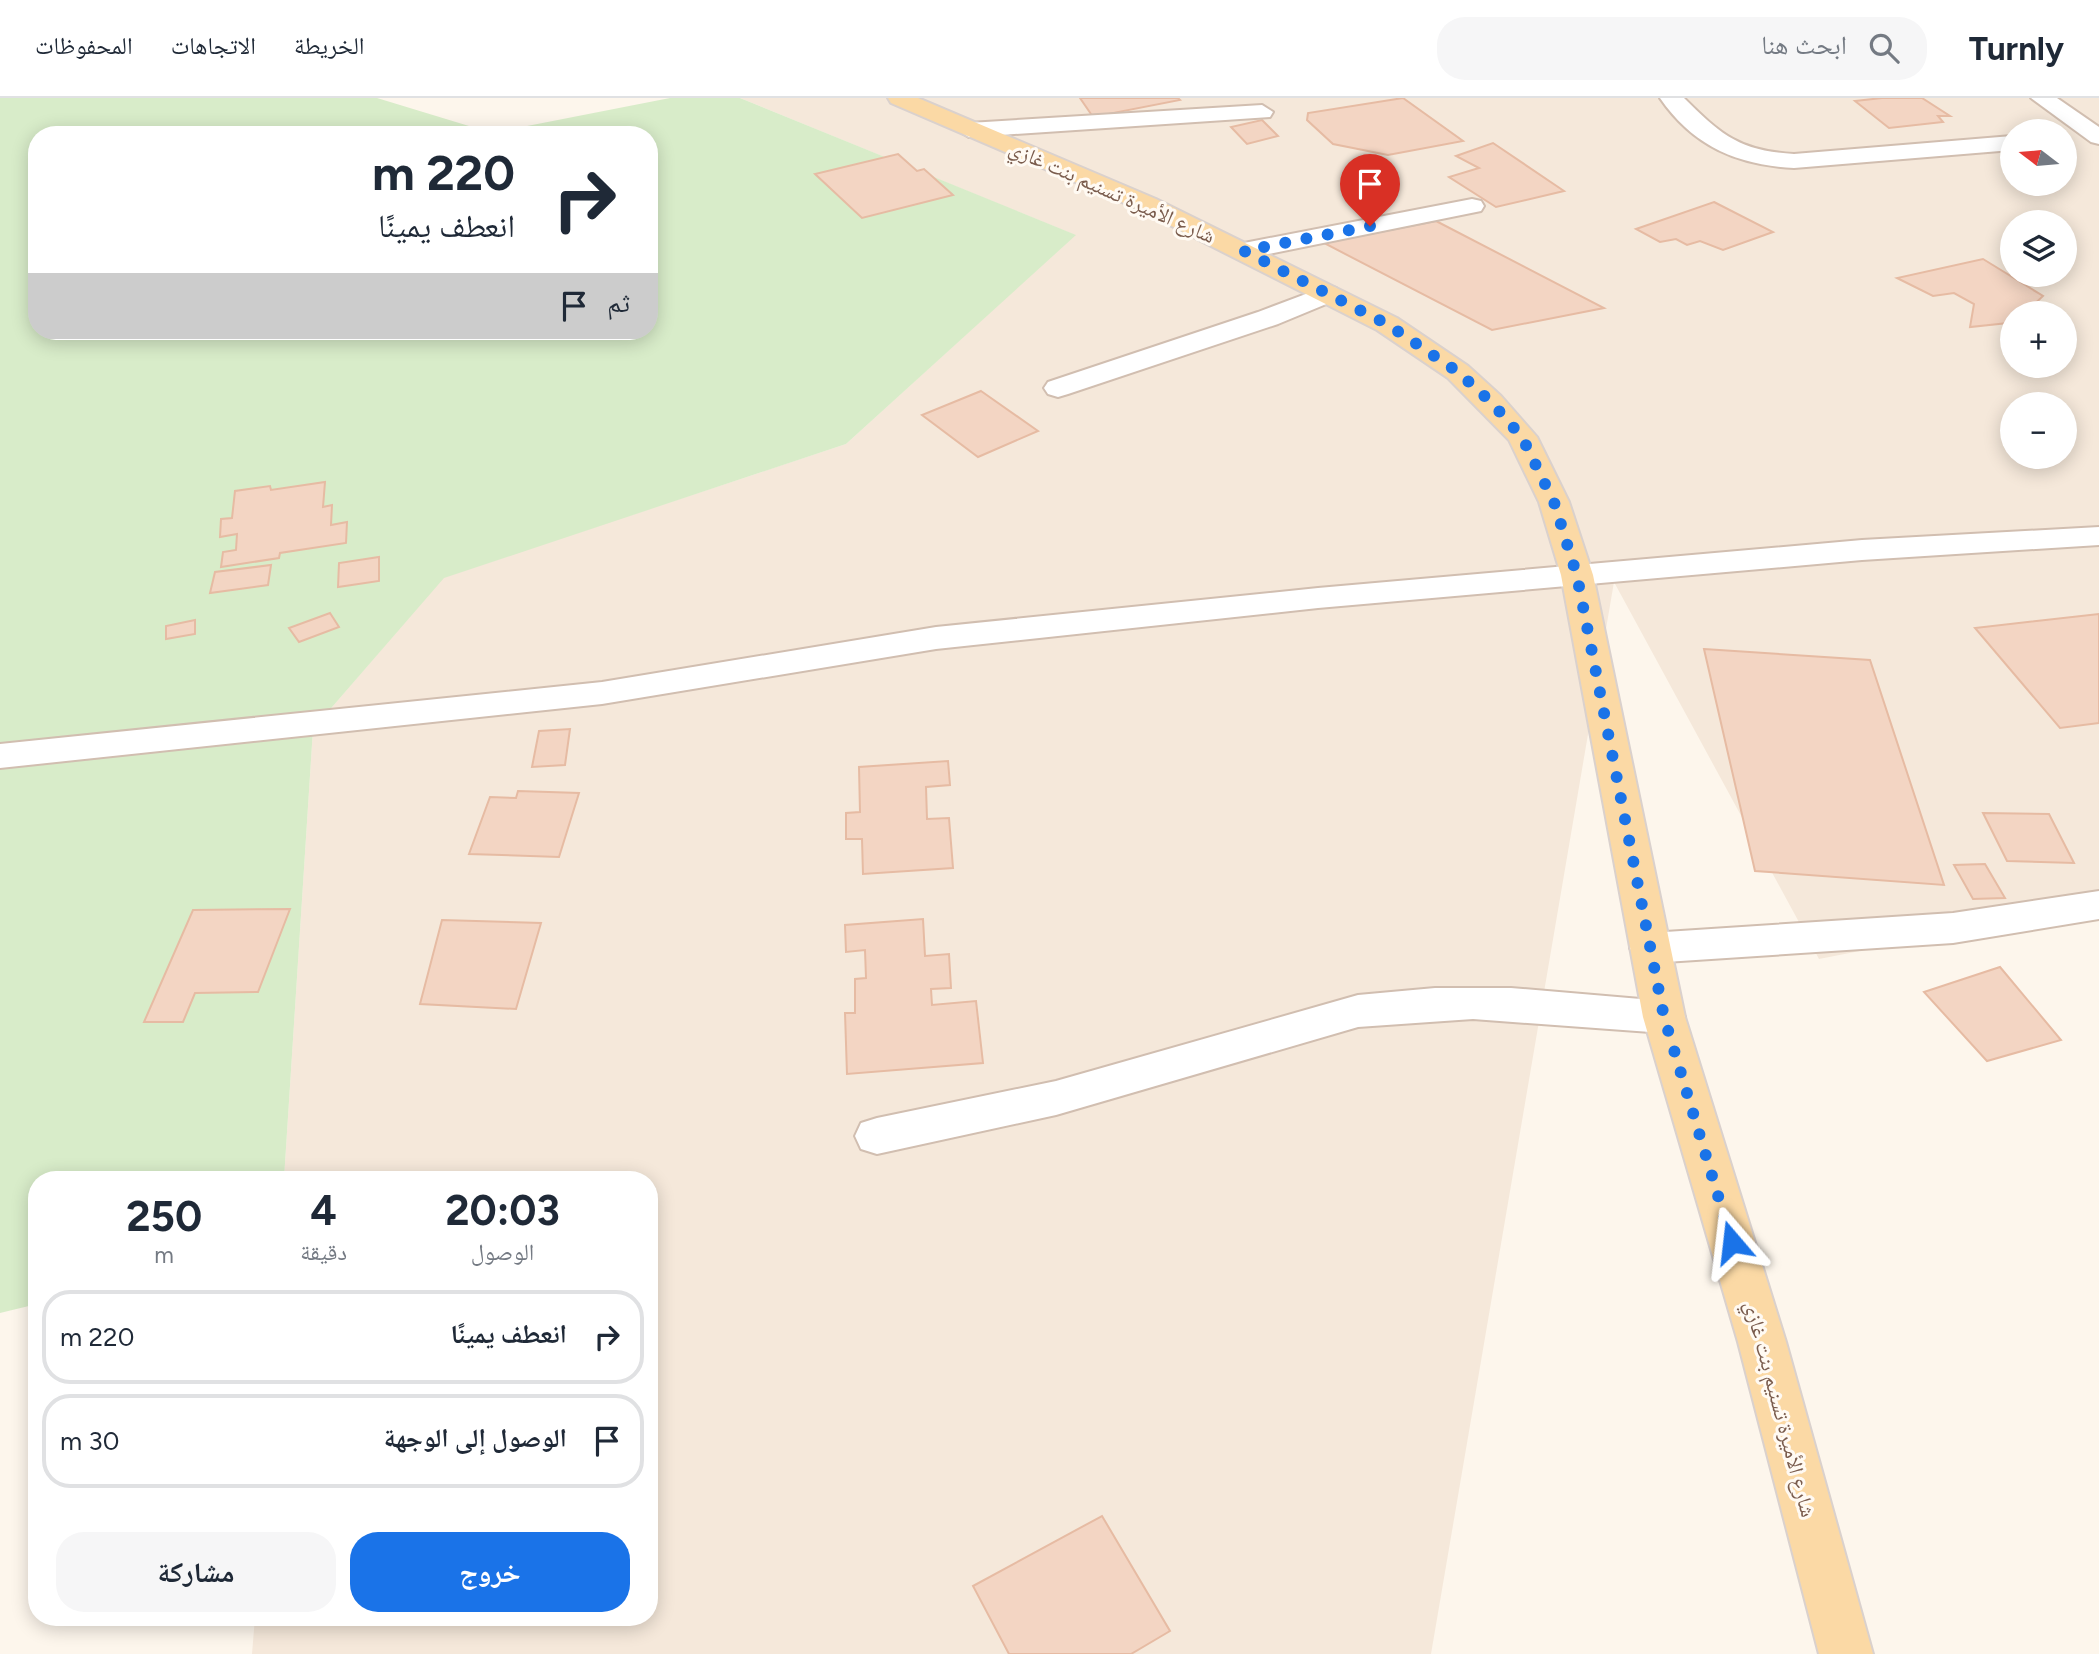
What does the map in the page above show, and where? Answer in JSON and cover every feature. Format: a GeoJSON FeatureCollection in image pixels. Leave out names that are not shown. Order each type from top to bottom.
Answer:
{"type":"FeatureCollection","features":[{"type":"Feature","properties":{"kind":"main road","name":"شارع الأميرة تسنيم بنت غازي"},"geometry":{"type":"LineString","coordinates":[[899,98],[1147,204],[1387,324],[1458,372],[1491,402],[1522,437],[1549,491],[1577,576],[1664,1017],[1762,1342],[1846,1654]]}},
{"type":"Feature","properties":{"kind":"street"},"geometry":{"type":"LineString","coordinates":[[1671,98],[1723,146],[1761,160],[1794,161],[2000,145]]}},
{"type":"Feature","properties":{"kind":"street"},"geometry":{"type":"LineString","coordinates":[[2042,98],[2099,137]]}},
{"type":"Feature","properties":{"kind":"street"},"geometry":{"type":"LineString","coordinates":[[969,130],[1262,113]]}},
{"type":"Feature","properties":{"kind":"street"},"geometry":{"type":"LineString","coordinates":[[2077,139],[2099,137]]}},
{"type":"Feature","properties":{"kind":"street"},"geometry":{"type":"LineString","coordinates":[[1244,251],[1472,206]]}},
{"type":"Feature","properties":{"kind":"street"},"geometry":{"type":"LineString","coordinates":[[1058,388],[1268,318],[1327,295]]}},
{"type":"Feature","properties":{"kind":"street"},"geometry":{"type":"LineString","coordinates":[[0,756],[602,693],[936,638],[1318,598],[1862,550],[2099,536]]}},
{"type":"Feature","properties":{"kind":"street"},"geometry":{"type":"LineString","coordinates":[[1650,948],[1953,928],[2099,905]]}},
{"type":"Feature","properties":{"kind":"street"},"geometry":{"type":"LineString","coordinates":[[877,1136],[1056,1098],[1358,1011],[1397,1004],[1470,1002],[1664,1017]]}},
{"type":"Feature","properties":{"kind":"shaded area"},"geometry":{"type":"Polygon","coordinates":[[[740,98],[2099,98],[2099,904],[1819,959],[1614,582],[1431,1654],[252,1654],[254,1626],[658,1626],[658,1171],[285,1171],[313,729],[444,577],[846,444],[1075,235],[740,98]]]}},
{"type":"Feature","properties":{"kind":"green space"},"geometry":{"type":"Polygon","coordinates":[[[0,98],[377,98],[469,126],[28,126],[28,340],[658,340],[658,126],[528,126],[670,98],[740,98],[1076,235],[846,444],[444,578],[313,729],[285,1171],[28,1171],[28,1306],[0,1313],[0,98]]]}},
{"type":"Feature","properties":{"kind":"building"},"geometry":{"type":"Polygon","coordinates":[[[1080,98],[1178,98],[1180,100],[1093,117],[1080,98]]]}},
{"type":"Feature","properties":{"kind":"building"},"geometry":{"type":"Polygon","coordinates":[[[1403,98],[1463,141],[1388,155],[1333,144],[1307,120],[1308,113],[1403,98]]]}},
{"type":"Feature","properties":{"kind":"building"},"geometry":{"type":"Polygon","coordinates":[[[1922,98],[1950,116],[1938,116],[1943,122],[1889,128],[1855,101],[1922,98]]]}},
{"type":"Feature","properties":{"kind":"building"},"geometry":{"type":"Polygon","coordinates":[[[1262,120],[1278,136],[1247,144],[1231,127],[1262,120]]]}},
{"type":"Feature","properties":{"kind":"building"},"geometry":{"type":"Polygon","coordinates":[[[1493,143],[1564,191],[1496,207],[1449,177],[1479,168],[1456,156],[1493,143]]]}},
{"type":"Feature","properties":{"kind":"building"},"geometry":{"type":"Polygon","coordinates":[[[898,154],[917,171],[924,169],[953,195],[862,218],[815,174],[898,154]]]}},
{"type":"Feature","properties":{"kind":"building"},"geometry":{"type":"Polygon","coordinates":[[[1714,202],[1773,232],[1723,250],[1700,241],[1687,245],[1676,239],[1660,242],[1636,229],[1714,202]]]}},
{"type":"Feature","properties":{"kind":"building"},"geometry":{"type":"Polygon","coordinates":[[[1436,221],[1604,308],[1492,330],[1324,243],[1436,221]]]}},
{"type":"Feature","properties":{"kind":"building"},"geometry":{"type":"Polygon","coordinates":[[[1983,259],[2000,269],[2000,287],[2028,287],[2043,296],[2038,301],[2000,301],[2000,324],[1970,327],[1974,304],[1954,293],[1933,296],[1897,278],[1983,259]]]}},
{"type":"Feature","properties":{"kind":"building"},"geometry":{"type":"Polygon","coordinates":[[[981,391],[1038,431],[978,457],[922,415],[981,391]]]}},
{"type":"Feature","properties":{"kind":"building"},"geometry":{"type":"Polygon","coordinates":[[[325,482],[323,507],[332,505],[331,525],[347,522],[346,543],[280,553],[279,558],[221,567],[223,552],[236,550],[237,534],[220,537],[221,519],[232,518],[235,491],[270,486],[271,490],[325,482]]]}},
{"type":"Feature","properties":{"kind":"building"},"geometry":{"type":"Polygon","coordinates":[[[379,557],[379,581],[338,587],[339,563],[379,557]]]}},
{"type":"Feature","properties":{"kind":"building"},"geometry":{"type":"Polygon","coordinates":[[[271,565],[268,585],[210,593],[215,572],[271,565]]]}},
{"type":"Feature","properties":{"kind":"building"},"geometry":{"type":"Polygon","coordinates":[[[330,613],[339,627],[299,642],[289,628],[330,613]]]}},
{"type":"Feature","properties":{"kind":"building"},"geometry":{"type":"Polygon","coordinates":[[[2099,614],[2099,723],[2060,728],[1975,628],[2099,614]]]}},
{"type":"Feature","properties":{"kind":"building"},"geometry":{"type":"Polygon","coordinates":[[[195,620],[195,634],[166,639],[166,626],[195,620]]]}},
{"type":"Feature","properties":{"kind":"building"},"geometry":{"type":"Polygon","coordinates":[[[1704,649],[1870,660],[1944,885],[1755,871],[1704,649]]]}},
{"type":"Feature","properties":{"kind":"building"},"geometry":{"type":"Polygon","coordinates":[[[570,729],[565,765],[532,767],[539,731],[570,729]]]}},
{"type":"Feature","properties":{"kind":"building"},"geometry":{"type":"Polygon","coordinates":[[[948,761],[950,785],[926,787],[927,819],[949,818],[953,868],[863,874],[862,839],[846,839],[846,813],[860,812],[859,767],[948,761]]]}},
{"type":"Feature","properties":{"kind":"building"},"geometry":{"type":"Polygon","coordinates":[[[518,791],[579,793],[559,857],[469,854],[490,797],[516,798],[518,791]]]}},
{"type":"Feature","properties":{"kind":"building"},"geometry":{"type":"Polygon","coordinates":[[[1983,813],[2049,814],[2074,863],[2007,861],[1983,813]]]}},
{"type":"Feature","properties":{"kind":"building"},"geometry":{"type":"Polygon","coordinates":[[[1985,864],[2005,898],[1973,899],[1954,865],[1985,864]]]}},
{"type":"Feature","properties":{"kind":"building"},"geometry":{"type":"Polygon","coordinates":[[[290,909],[258,992],[195,993],[183,1022],[144,1022],[193,910],[290,909]]]}},
{"type":"Feature","properties":{"kind":"building"},"geometry":{"type":"Polygon","coordinates":[[[923,919],[925,956],[949,954],[951,988],[931,989],[932,1005],[976,1001],[983,1063],[847,1074],[845,1013],[855,1013],[855,979],[866,978],[865,950],[846,952],[845,925],[923,919]]]}},
{"type":"Feature","properties":{"kind":"building"},"geometry":{"type":"Polygon","coordinates":[[[442,920],[541,923],[516,1009],[420,1004],[442,920]]]}},
{"type":"Feature","properties":{"kind":"building"},"geometry":{"type":"Polygon","coordinates":[[[2000,967],[2061,1040],[1987,1061],[1924,992],[2000,967]]]}},
{"type":"Feature","properties":{"kind":"building"},"geometry":{"type":"Polygon","coordinates":[[[1102,1516],[1170,1631],[1131,1654],[1009,1654],[973,1586],[1102,1516]]]}},
{"type":"Feature","properties":{"kind":"route"},"geometry":{"type":"LineString","coordinates":[[1370,226],[1244,251],[1387,324],[1458,372],[1491,402],[1522,437],[1554,502],[1577,576],[1664,1017],[1732,1242]]}}]}
